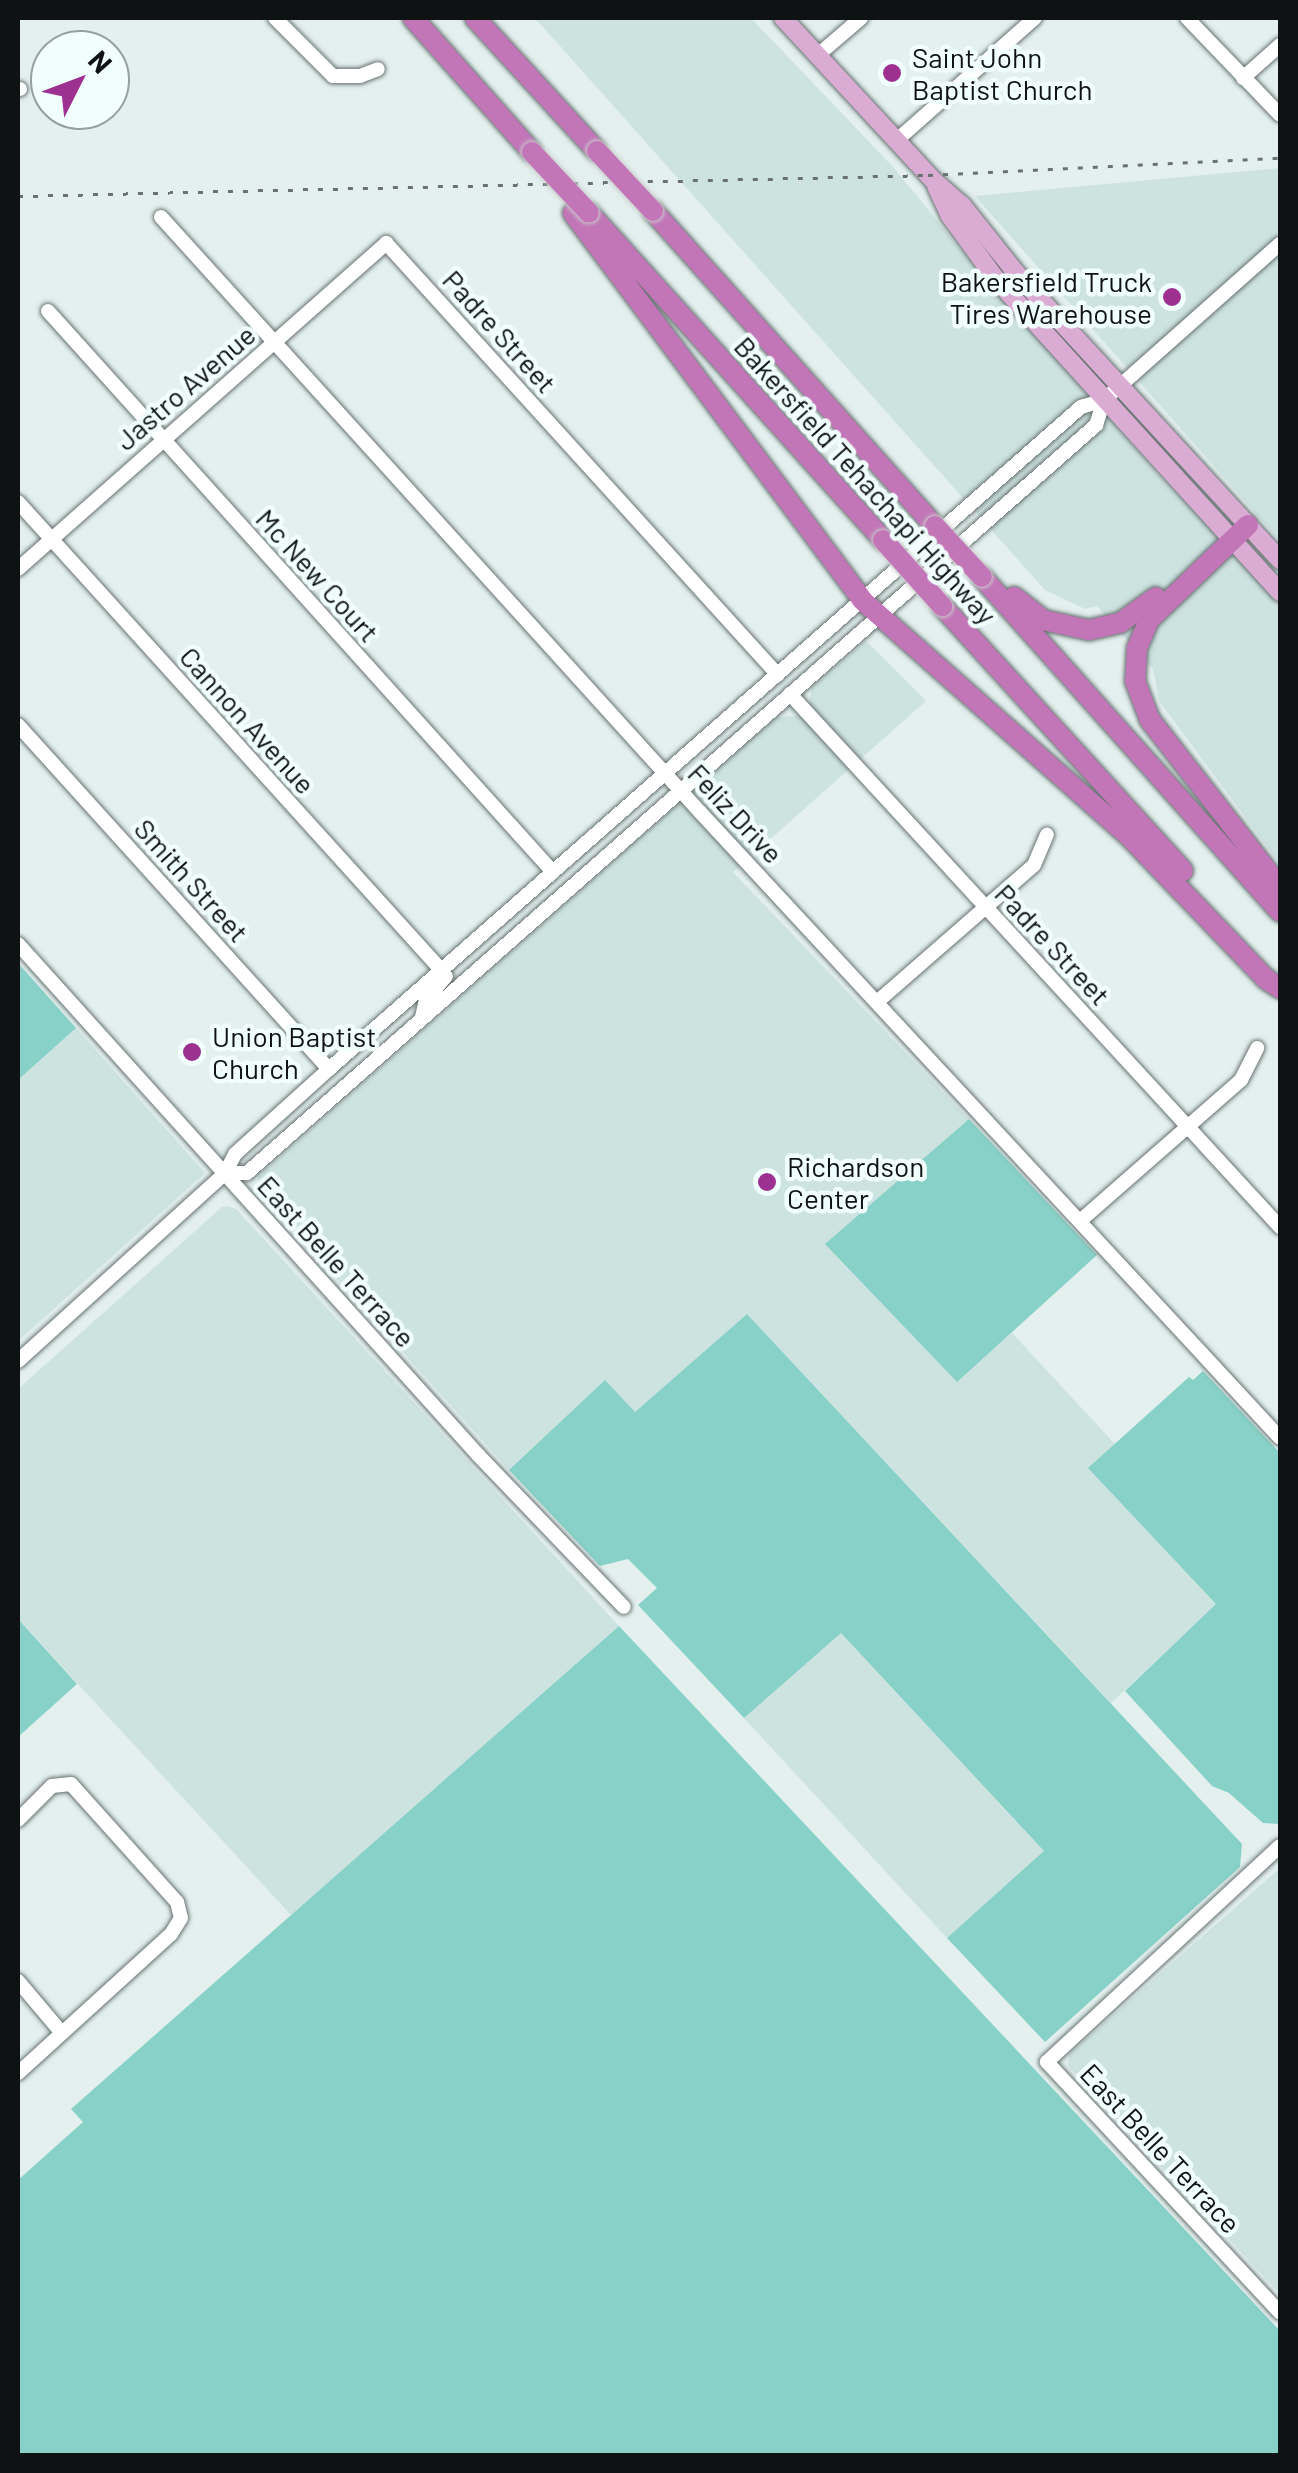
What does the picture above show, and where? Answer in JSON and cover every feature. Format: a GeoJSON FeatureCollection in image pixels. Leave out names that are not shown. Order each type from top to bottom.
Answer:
{"type":"FeatureCollection","features":[{"type":"Feature","properties":{"kind":"highway"},"geometry":{"type":"LineString","coordinates":[[413,18],[581,213],[869,608],[1128,835],[1280,988]]}},
{"type":"Feature","properties":{"kind":"highway","name":"Bakersfield Tehachapi Highway"},"geometry":{"type":"LineString","coordinates":[[475,18],[917,507],[984,575],[1280,911]]}},
{"type":"Feature","properties":{"kind":"highway","name":"Bakersfield Tehachapi Highway"},"geometry":{"type":"LineString","coordinates":[[581,213],[1280,977]]}},
{"type":"Feature","properties":{"kind":"highway"},"geometry":{"type":"LineString","coordinates":[[984,575],[1044,620],[1073,629],[1105,628],[1146,606],[1236,528]]}},
{"type":"Feature","properties":{"kind":"highway"},"geometry":{"type":"LineString","coordinates":[[1236,528],[1149,620],[1137,648],[1135,680],[1150,720],[1280,887]]}},
{"type":"Feature","properties":{"kind":"main road"},"geometry":{"type":"LineString","coordinates":[[784,18],[934,181],[962,206],[1120,386],[1236,528],[1280,592]]}},
{"type":"Feature","properties":{"kind":"main road"},"geometry":{"type":"LineString","coordinates":[[934,181],[950,216],[996,279],[1104,400],[1236,528],[1280,560]]}},
{"type":"Feature","properties":{"kind":"street"},"geometry":{"type":"LineString","coordinates":[[275,18],[333,76],[360,76],[378,69]]}},
{"type":"Feature","properties":{"kind":"street"},"geometry":{"type":"LineString","coordinates":[[818,55],[861,18]]}},
{"type":"Feature","properties":{"kind":"street"},"geometry":{"type":"LineString","coordinates":[[897,140],[1035,18]]}},
{"type":"Feature","properties":{"kind":"street"},"geometry":{"type":"LineString","coordinates":[[1187,18],[1280,115]]}},
{"type":"Feature","properties":{"kind":"street"},"geometry":{"type":"LineString","coordinates":[[1243,78],[1280,45]]}},
{"type":"Feature","properties":{"kind":"street","name":"Feliz Drive"},"geometry":{"type":"LineString","coordinates":[[161,217],[680,790],[1280,1438]]}},
{"type":"Feature","properties":{"kind":"street","name":"Jastro Avenue"},"geometry":{"type":"LineString","coordinates":[[18,569],[386,243]]}},
{"type":"Feature","properties":{"kind":"street","name":"Padre Street"},"geometry":{"type":"LineString","coordinates":[[386,243],[778,676]]}},
{"type":"Feature","properties":{"kind":"street"},"geometry":{"type":"LineString","coordinates":[[225,1174],[247,1173],[790,694],[869,608],[1080,407],[1104,400],[1280,244]]}},
{"type":"Feature","properties":{"kind":"street","name":"Mc New Court"},"geometry":{"type":"LineString","coordinates":[[48,311],[554,872]]}},
{"type":"Feature","properties":{"kind":"street"},"geometry":{"type":"LineString","coordinates":[[18,1361],[225,1174],[235,1154],[778,676],[869,608],[1096,425],[1104,400]]}},
{"type":"Feature","properties":{"kind":"street","name":"Cannon Avenue"},"geometry":{"type":"LineString","coordinates":[[18,502],[442,971]]}},
{"type":"Feature","properties":{"kind":"street","name":"Padre Street"},"geometry":{"type":"LineString","coordinates":[[790,694],[1280,1227]]}},
{"type":"Feature","properties":{"kind":"street","name":"Smith Street"},"geometry":{"type":"LineString","coordinates":[[18,725],[330,1069]]}},
{"type":"Feature","properties":{"kind":"street"},"geometry":{"type":"LineString","coordinates":[[878,1002],[1034,865],[1047,835]]}},
{"type":"Feature","properties":{"kind":"street"},"geometry":{"type":"LineString","coordinates":[[422,1018],[426,1000],[483,934]]}},
{"type":"Feature","properties":{"kind":"street","name":"East Belle Terrace"},"geometry":{"type":"LineString","coordinates":[[18,944],[479,1456],[624,1608]]}},
{"type":"Feature","properties":{"kind":"street"},"geometry":{"type":"LineString","coordinates":[[1080,1221],[1241,1080],[1257,1048]]}},
{"type":"Feature","properties":{"kind":"street"},"geometry":{"type":"LineString","coordinates":[[18,1820],[52,1786],[63,1783],[80,1790],[177,1902],[180,1918],[171,1934],[18,2073]]}},
{"type":"Feature","properties":{"kind":"street","name":"East Belle Terrace"},"geometry":{"type":"LineString","coordinates":[[1280,1846],[1047,2062],[1280,2313]]}},
{"type":"Feature","properties":{"kind":"street"},"geometry":{"type":"LineString","coordinates":[[18,1981],[62,2033]]}},
{"type":"Feature","properties":{"kind":"shaded area"},"geometry":{"type":"Polygon","coordinates":[[[535,18],[751,18],[894,168],[985,279],[1159,475],[1280,600],[1280,864],[1159,701],[1153,669],[1097,606],[1085,609],[1045,590],[535,18]]]}},
{"type":"Feature","properties":{"kind":"shaded area"},"geometry":{"type":"Polygon","coordinates":[[[1280,168],[1280,541],[975,196],[1280,168]]]}},
{"type":"Feature","properties":{"kind":"shaded area"},"geometry":{"type":"Polygon","coordinates":[[[866,641],[926,701],[733,872],[969,1119],[826,1244],[956,1381],[1012,1333],[1115,1444],[1089,1468],[1217,1604],[1111,1703],[747,1314],[635,1412],[604,1381],[509,1470],[258,1191],[258,1176],[777,717],[796,716],[809,704],[812,687],[866,641]]]}},
{"type":"Feature","properties":{"kind":"shaded area"},"geometry":{"type":"Polygon","coordinates":[[[18,963],[76,1028],[18,1080],[18,963]]]}},
{"type":"Feature","properties":{"kind":"shaded area"},"geometry":{"type":"Polygon","coordinates":[[[76,1028],[205,1173],[18,1341],[18,1080],[76,1028]]]}},
{"type":"Feature","properties":{"kind":"shaded area"},"geometry":{"type":"Polygon","coordinates":[[[969,1119],[1097,1255],[957,1382],[825,1244],[969,1119]]]}},
{"type":"Feature","properties":{"kind":"shaded area"},"geometry":{"type":"Polygon","coordinates":[[[222,1207],[236,1209],[619,1626],[291,1915],[18,1619],[18,1389],[222,1207]]]}},
{"type":"Feature","properties":{"kind":"shaded area"},"geometry":{"type":"Polygon","coordinates":[[[747,1314],[1242,1844],[1240,1867],[1045,2042],[947,1938],[1044,1851],[841,1633],[744,1718],[638,1605],[657,1588],[628,1559],[600,1566],[509,1470],[605,1380],[635,1412],[747,1314]]]}},
{"type":"Feature","properties":{"kind":"shaded area"},"geometry":{"type":"Polygon","coordinates":[[[1203,1371],[1280,1453],[1280,1824],[1263,1823],[1229,1793],[1212,1786],[1125,1691],[1216,1604],[1088,1468],[1189,1377],[1193,1380],[1203,1371]]]}},
{"type":"Feature","properties":{"kind":"shaded area"},"geometry":{"type":"Polygon","coordinates":[[[18,1619],[77,1684],[18,1737],[18,1619]]]}},
{"type":"Feature","properties":{"kind":"shaded area"},"geometry":{"type":"Polygon","coordinates":[[[619,1626],[1280,2331],[1280,2455],[18,2455],[18,2180],[83,2122],[71,2109],[619,1626]]]}},
{"type":"Feature","properties":{"kind":"shaded area"},"geometry":{"type":"Polygon","coordinates":[[[840,1632],[1045,1852],[947,1938],[744,1718],[840,1632]]]}},
{"type":"Feature","properties":{"kind":"shaded area"},"geometry":{"type":"Polygon","coordinates":[[[1280,1868],[1280,2294],[1068,2066],[1069,2054],[1280,1868]]]}},
{"type":"Feature","properties":{"kind":"railway"},"geometry":{"type":"LineString","coordinates":[[18,196],[928,175],[1280,158]]}},
{"type":"Feature","properties":{"kind":"place","name":"Saint John Baptist Church"},"geometry":{"type":"Point","coordinates":[892,73]}},
{"type":"Feature","properties":{"kind":"place","name":"Bakersfield Truck Tires Warehouse"},"geometry":{"type":"Point","coordinates":[1172,297]}},
{"type":"Feature","properties":{"kind":"place","name":"Union Baptist Church"},"geometry":{"type":"Point","coordinates":[192,1052]}},
{"type":"Feature","properties":{"kind":"place","name":"Richardson Center"},"geometry":{"type":"Point","coordinates":[767,1182]}}]}
